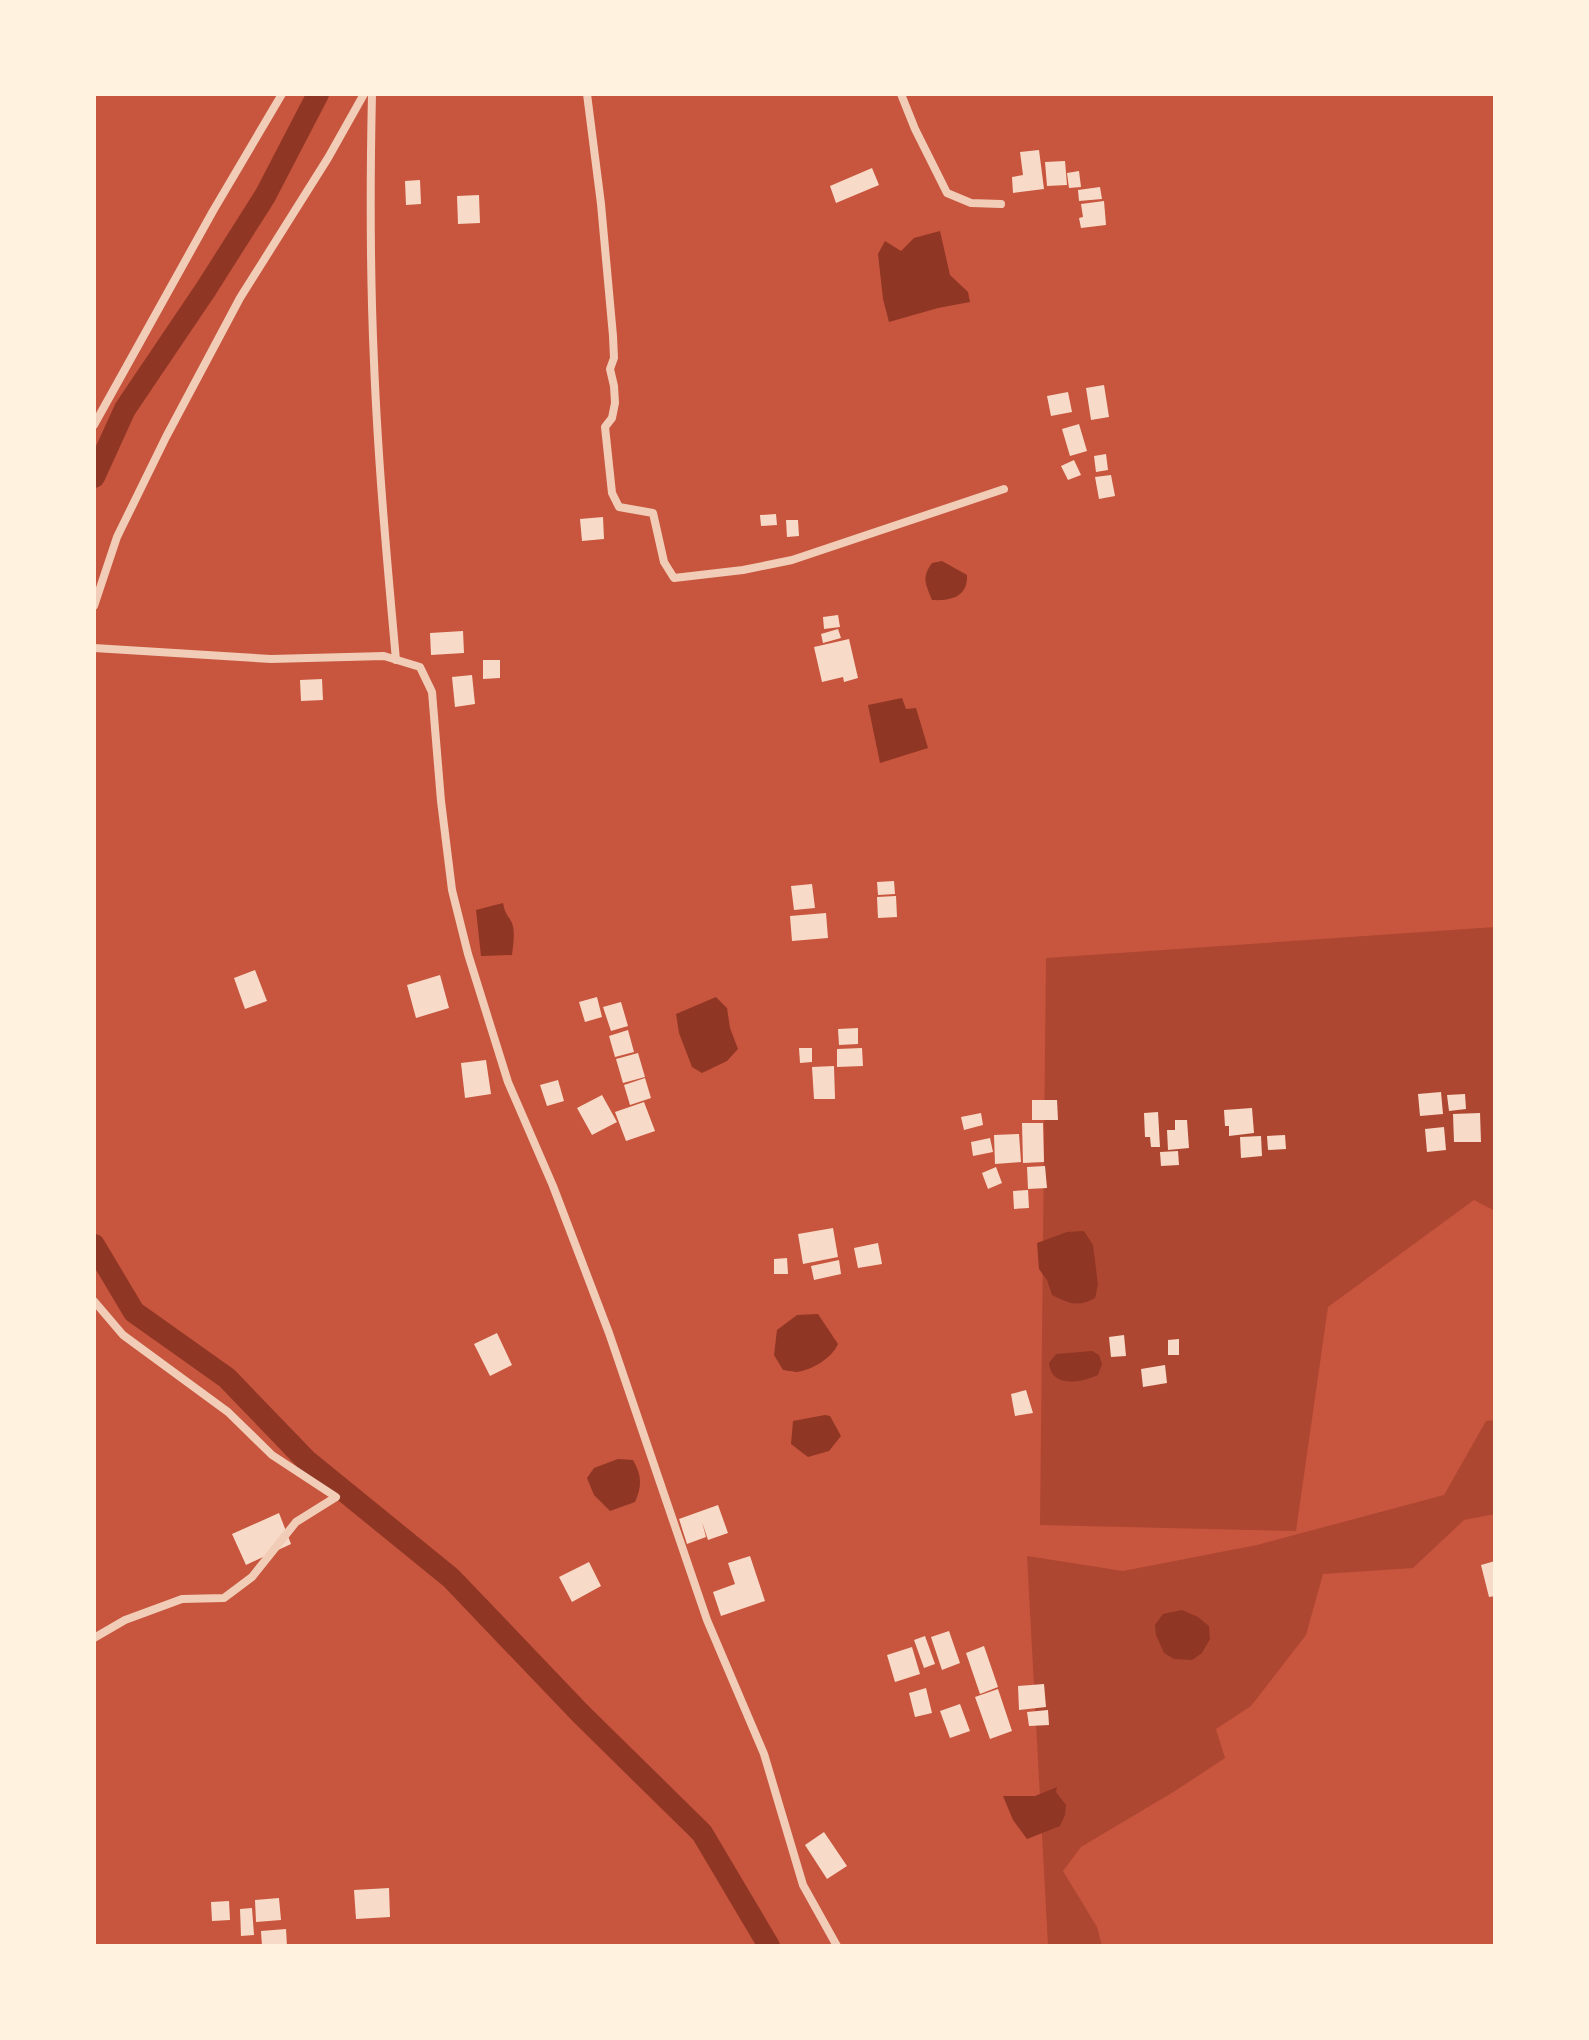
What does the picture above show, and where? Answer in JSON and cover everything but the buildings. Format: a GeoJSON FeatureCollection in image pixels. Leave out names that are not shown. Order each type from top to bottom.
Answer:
{"type":"FeatureCollection","features":[{"type":"Feature","properties":{"kind":"street"},"geometry":{"type":"LineString","coordinates":[[94,425],[282,94]]}},
{"type":"Feature","properties":{"kind":"street"},"geometry":{"type":"LineString","coordinates":[[94,606],[117,537],[166,437],[240,298],[328,158],[364,94]]}},
{"type":"Feature","properties":{"kind":"street"},"geometry":{"type":"LineString","coordinates":[[372,94],[370,188],[374,362],[384,532],[396,660]]}},
{"type":"Feature","properties":{"kind":"street"},"geometry":{"type":"LineString","coordinates":[[587,94],[613,336],[614,358],[610,369],[615,403],[612,418],[605,427],[612,493],[619,507],[653,513],[664,562],[674,578],[743,570],[792,560],[1004,489]]}},
{"type":"Feature","properties":{"kind":"street"},"geometry":{"type":"LineString","coordinates":[[901,94],[947,193],[971,203],[1001,204]]}},
{"type":"Feature","properties":{"kind":"street"},"geometry":{"type":"LineString","coordinates":[[94,648],[271,659],[384,656],[420,667],[432,692],[452,890],[468,954],[508,1082],[553,1186],[609,1333],[707,1620],[764,1754],[803,1885],[837,1946]]}},
{"type":"Feature","properties":{"kind":"street"},"geometry":{"type":"LineString","coordinates":[[94,1301],[123,1335],[228,1412],[272,1455],[336,1497],[296,1522],[252,1577],[224,1598],[182,1599],[125,1620],[94,1638]]}},
{"type":"Feature","properties":{"kind":"shaded area"},"geometry":{"type":"Polygon","coordinates":[[[940,231],[950,275],[968,292],[970,302],[889,322],[878,254],[885,241],[901,251],[914,238],[940,231]]]}},
{"type":"Feature","properties":{"kind":"shaded area"},"geometry":{"type":"Polygon","coordinates":[[[942,561],[967,575],[967,582],[957,596],[932,600],[926,581],[927,573],[932,563],[942,561]]]}},
{"type":"Feature","properties":{"kind":"shaded area"},"geometry":{"type":"Polygon","coordinates":[[[902,698],[906,709],[916,708],[928,748],[880,763],[868,705],[902,698]]]}},
{"type":"Feature","properties":{"kind":"shaded area"},"geometry":{"type":"Polygon","coordinates":[[[503,903],[513,929],[512,955],[481,956],[476,910],[503,903]]]}},
{"type":"Feature","properties":{"kind":"shaded area"},"geometry":{"type":"Polygon","coordinates":[[[1495,927],[1495,1211],[1474,1200],[1328,1307],[1296,1531],[1040,1525],[1046,958],[1495,927]]]}},
{"type":"Feature","properties":{"kind":"shaded area"},"geometry":{"type":"Polygon","coordinates":[[[716,997],[727,1008],[738,1049],[727,1061],[702,1073],[692,1067],[679,1033],[676,1014],[716,997]]]}},
{"type":"Feature","properties":{"kind":"shaded area"},"geometry":{"type":"Polygon","coordinates":[[[1084,1231],[1093,1245],[1098,1285],[1095,1298],[1074,1303],[1052,1295],[1039,1269],[1037,1243],[1067,1232],[1084,1231]]]}},
{"type":"Feature","properties":{"kind":"shaded area"},"geometry":{"type":"Polygon","coordinates":[[[818,1314],[838,1344],[835,1349],[809,1369],[797,1372],[783,1370],[774,1355],[777,1330],[797,1315],[818,1314]]]}},
{"type":"Feature","properties":{"kind":"shaded area"},"geometry":{"type":"Polygon","coordinates":[[[1092,1351],[1099,1355],[1102,1364],[1098,1375],[1068,1381],[1055,1377],[1051,1371],[1049,1363],[1056,1354],[1092,1351]]]}},
{"type":"Feature","properties":{"kind":"shaded area"},"geometry":{"type":"Polygon","coordinates":[[[830,1416],[841,1436],[829,1451],[808,1457],[791,1444],[793,1421],[830,1416]]]}},
{"type":"Feature","properties":{"kind":"shaded area"},"geometry":{"type":"Polygon","coordinates":[[[1495,1420],[1495,1514],[1464,1520],[1413,1568],[1323,1574],[1306,1635],[1251,1706],[1216,1729],[1225,1758],[1081,1847],[1063,1871],[1097,1927],[1102,1946],[1048,1946],[1027,1556],[1123,1571],[1257,1545],[1444,1495],[1486,1421],[1495,1420]]]}},
{"type":"Feature","properties":{"kind":"shaded area"},"geometry":{"type":"Polygon","coordinates":[[[618,1459],[633,1460],[640,1486],[635,1502],[610,1511],[594,1495],[587,1478],[594,1468],[618,1459]]]}},
{"type":"Feature","properties":{"kind":"shaded area"},"geometry":{"type":"Polygon","coordinates":[[[1182,1610],[1209,1626],[1210,1639],[1202,1653],[1192,1660],[1174,1659],[1164,1653],[1156,1635],[1155,1625],[1163,1614],[1182,1610]]]}},
{"type":"Feature","properties":{"kind":"shaded area"},"geometry":{"type":"Polygon","coordinates":[[[1057,1787],[1056,1792],[1066,1805],[1060,1826],[1027,1839],[1013,1820],[1003,1796],[1035,1796],[1057,1787]]]}},
{"type":"Feature","properties":{"kind":"waterway"},"geometry":{"type":"LineString","coordinates":[[94,477],[125,409],[265,196],[318,94]]}},
{"type":"Feature","properties":{"kind":"waterway"},"geometry":{"type":"LineString","coordinates":[[94,1245],[134,1312],[227,1378],[306,1460],[451,1578],[581,1714],[702,1833],[769,1946]]}}]}
